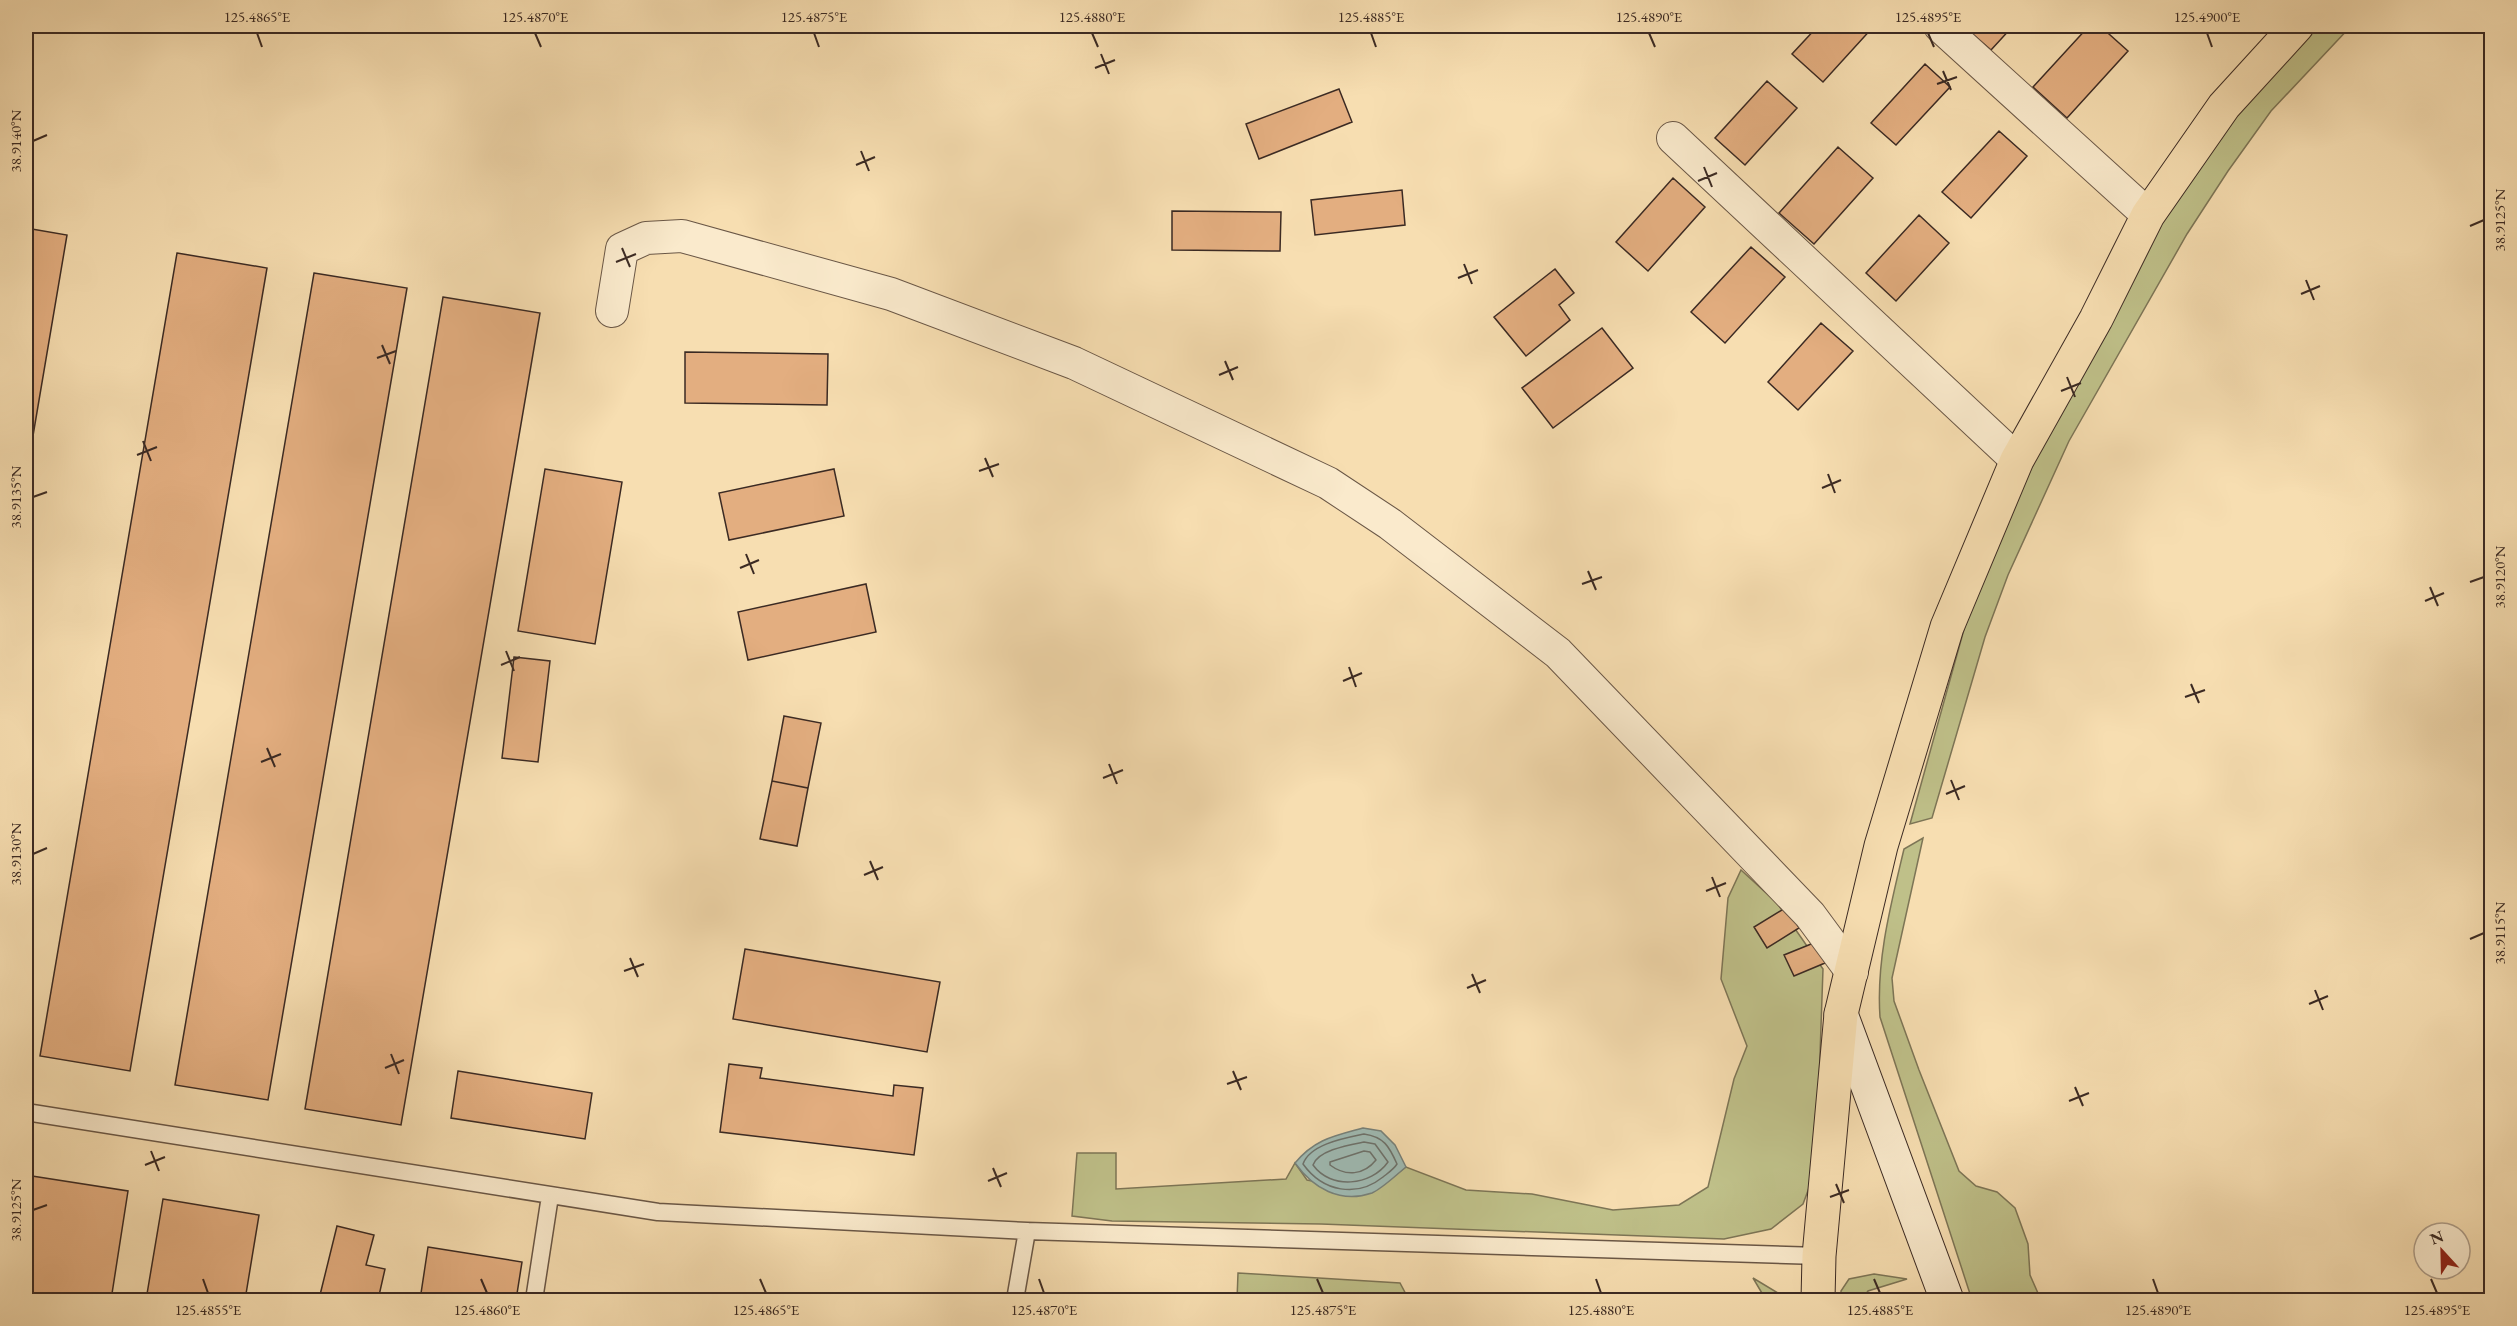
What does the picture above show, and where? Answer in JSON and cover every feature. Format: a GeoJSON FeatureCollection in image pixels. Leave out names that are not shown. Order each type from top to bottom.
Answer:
{"type":"FeatureCollection","features":[{"type":"Feature","properties":{"kind":"main road"},"geometry":{"type":"LineString","coordinates":[[1818,1300],[1818,1256],[1841,1014],[1881,846],[1947,627],[2017,459],[2096,319],[2148,215],[2224,106],[2296,26]]}},
{"type":"Feature","properties":{"kind":"street"},"geometry":{"type":"LineString","coordinates":[[1940,26],[2148,215]]}},
{"type":"Feature","properties":{"kind":"street"},"geometry":{"type":"LineString","coordinates":[[1673,138],[2017,459]]}},
{"type":"Feature","properties":{"kind":"street"},"geometry":{"type":"LineString","coordinates":[[612,311],[622,249],[646,238],[682,236],[891,294],[1074,363],[1328,483],[1390,524],[1558,653],[1810,915],[1852,972]]}},
{"type":"Feature","properties":{"kind":"street"},"geometry":{"type":"LineString","coordinates":[[1841,1014],[1947,1300]]}},
{"type":"Feature","properties":{"kind":"lane"},"geometry":{"type":"LineString","coordinates":[[26,1112],[658,1212],[1027,1231],[1818,1256]]}},
{"type":"Feature","properties":{"kind":"lane"},"geometry":{"type":"LineString","coordinates":[[534,1300],[550,1196]]}},
{"type":"Feature","properties":{"kind":"lane"},"geometry":{"type":"LineString","coordinates":[[1015,1300],[1027,1231]]}},
{"type":"Feature","properties":{"kind":"green space"},"geometry":{"type":"Polygon","coordinates":[[[2316,26],[2351,26],[2271,111],[2228,171],[2187,234],[2069,441],[2008,575],[1985,637],[1932,818],[1910,824],[1968,615],[2022,488],[2049,432],[2156,232],[2234,114],[2316,26]]]}},
{"type":"Feature","properties":{"kind":"green space"},"geometry":{"type":"Polygon","coordinates":[[[1923,838],[1892,978],[1894,1001],[1959,1171],[1976,1186],[1997,1192],[2015,1208],[2028,1244],[2030,1275],[2041,1300],[1972,1300],[1880,1017],[1882,953],[1904,849],[1923,838]]]}},
{"type":"Feature","properties":{"kind":"green space"},"geometry":{"type":"Polygon","coordinates":[[[1741,870],[1777,903],[1823,969],[1816,1169],[1803,1204],[1771,1229],[1724,1239],[1321,1224],[1112,1221],[1072,1216],[1077,1153],[1116,1153],[1116,1189],[1286,1179],[1295,1163],[1307,1180],[1373,1192],[1406,1167],[1466,1190],[1532,1194],[1613,1210],[1679,1205],[1708,1187],[1734,1079],[1747,1046],[1721,979],[1728,898],[1741,870]]]}},
{"type":"Feature","properties":{"kind":"green space"},"geometry":{"type":"Polygon","coordinates":[[[1238,1273],[1400,1283],[1409,1300],[1358,1300],[1355,1296],[1291,1298],[1291,1300],[1237,1300],[1238,1273]]]}},
{"type":"Feature","properties":{"kind":"green space"},"geometry":{"type":"Polygon","coordinates":[[[1874,1274],[1907,1279],[1868,1291],[1862,1300],[1841,1300],[1841,1291],[1849,1279],[1874,1274]]]}},
{"type":"Feature","properties":{"kind":"green space"},"geometry":{"type":"Polygon","coordinates":[[[1753,1278],[1778,1293],[1781,1300],[1766,1300],[1753,1278]]]}},
{"type":"Feature","properties":{"kind":"water"},"geometry":{"type":"Polygon","coordinates":[[[1363,1128],[1381,1131],[1395,1145],[1406,1167],[1372,1193],[1349,1196],[1328,1192],[1310,1180],[1295,1163],[1318,1143],[1363,1128]]]}},
{"type":"Feature","properties":{"kind":"building"},"geometry":{"type":"Polygon","coordinates":[[[1818,26],[1874,26],[1823,82],[1792,54],[1818,26]]]}},
{"type":"Feature","properties":{"kind":"building"},"geometry":{"type":"Polygon","coordinates":[[[1963,26],[2013,26],[1991,50],[1963,26]]]}},
{"type":"Feature","properties":{"kind":"building"},"geometry":{"type":"Polygon","coordinates":[[[2089,26],[2100,26],[2128,51],[2067,118],[2033,87],[2089,26]]]}},
{"type":"Feature","properties":{"kind":"building"},"geometry":{"type":"Polygon","coordinates":[[[1925,64],[1950,87],[1896,145],[1871,123],[1925,64]]]}},
{"type":"Feature","properties":{"kind":"building"},"geometry":{"type":"Polygon","coordinates":[[[1767,81],[1797,108],[1745,165],[1715,138],[1767,81]]]}},
{"type":"Feature","properties":{"kind":"building"},"geometry":{"type":"Polygon","coordinates":[[[1339,89],[1352,122],[1259,159],[1246,124],[1339,89]]]}},
{"type":"Feature","properties":{"kind":"building"},"geometry":{"type":"Polygon","coordinates":[[[1999,131],[2027,156],[1971,218],[1942,192],[1999,131]]]}},
{"type":"Feature","properties":{"kind":"building"},"geometry":{"type":"Polygon","coordinates":[[[1838,147],[1873,178],[1814,244],[1779,213],[1838,147]]]}},
{"type":"Feature","properties":{"kind":"building"},"geometry":{"type":"Polygon","coordinates":[[[1673,178],[1705,207],[1648,271],[1616,242],[1673,178]]]}},
{"type":"Feature","properties":{"kind":"building"},"geometry":{"type":"Polygon","coordinates":[[[1402,190],[1405,225],[1315,235],[1311,200],[1402,190]]]}},
{"type":"Feature","properties":{"kind":"building"},"geometry":{"type":"Polygon","coordinates":[[[1172,211],[1281,212],[1280,251],[1172,250],[1172,211]]]}},
{"type":"Feature","properties":{"kind":"building"},"geometry":{"type":"Polygon","coordinates":[[[1919,215],[1949,243],[1896,301],[1866,273],[1919,215]]]}},
{"type":"Feature","properties":{"kind":"building"},"geometry":{"type":"Polygon","coordinates":[[[26,228],[67,235],[26,477],[26,228]]]}},
{"type":"Feature","properties":{"kind":"building"},"geometry":{"type":"Polygon","coordinates":[[[1751,247],[1785,277],[1725,343],[1691,312],[1751,247]]]}},
{"type":"Feature","properties":{"kind":"building"},"geometry":{"type":"Polygon","coordinates":[[[177,253],[267,268],[130,1071],[40,1056],[177,253]]]}},
{"type":"Feature","properties":{"kind":"building"},"geometry":{"type":"Polygon","coordinates":[[[1555,269],[1574,293],[1559,305],[1570,320],[1526,356],[1494,317],[1555,269]]]}},
{"type":"Feature","properties":{"kind":"building"},"geometry":{"type":"Polygon","coordinates":[[[314,273],[407,288],[268,1100],[175,1085],[314,273]]]}},
{"type":"Feature","properties":{"kind":"building"},"geometry":{"type":"Polygon","coordinates":[[[443,297],[540,313],[401,1125],[305,1109],[443,297]]]}},
{"type":"Feature","properties":{"kind":"building"},"geometry":{"type":"Polygon","coordinates":[[[1821,323],[1853,351],[1798,410],[1768,382],[1821,323]]]}},
{"type":"Feature","properties":{"kind":"building"},"geometry":{"type":"Polygon","coordinates":[[[1602,328],[1633,368],[1553,428],[1522,388],[1602,328]]]}},
{"type":"Feature","properties":{"kind":"building"},"geometry":{"type":"Polygon","coordinates":[[[685,352],[828,354],[827,405],[685,403],[685,352]]]}},
{"type":"Feature","properties":{"kind":"building"},"geometry":{"type":"Polygon","coordinates":[[[545,469],[622,482],[595,644],[518,631],[545,469]]]}},
{"type":"Feature","properties":{"kind":"building"},"geometry":{"type":"Polygon","coordinates":[[[834,469],[844,516],[729,540],[719,493],[834,469]]]}},
{"type":"Feature","properties":{"kind":"building"},"geometry":{"type":"Polygon","coordinates":[[[866,584],[876,632],[748,660],[738,612],[866,584]]]}},
{"type":"Feature","properties":{"kind":"building"},"geometry":{"type":"Polygon","coordinates":[[[514,657],[550,661],[538,762],[502,758],[514,657]]]}},
{"type":"Feature","properties":{"kind":"building"},"geometry":{"type":"Polygon","coordinates":[[[784,716],[821,723],[808,788],[772,781],[784,716]]]}},
{"type":"Feature","properties":{"kind":"building"},"geometry":{"type":"Polygon","coordinates":[[[772,781],[808,788],[797,846],[760,839],[772,781]]]}},
{"type":"Feature","properties":{"kind":"building"},"geometry":{"type":"Polygon","coordinates":[[[1787,907],[1799,928],[1767,948],[1754,927],[1787,907]]]}},
{"type":"Feature","properties":{"kind":"building"},"geometry":{"type":"Polygon","coordinates":[[[1816,942],[1825,963],[1794,976],[1784,955],[1816,942]]]}},
{"type":"Feature","properties":{"kind":"building"},"geometry":{"type":"Polygon","coordinates":[[[745,949],[940,982],[927,1052],[733,1019],[745,949]]]}},
{"type":"Feature","properties":{"kind":"building"},"geometry":{"type":"Polygon","coordinates":[[[729,1064],[762,1068],[760,1078],[893,1096],[894,1085],[923,1088],[914,1155],[720,1132],[729,1064]]]}},
{"type":"Feature","properties":{"kind":"building"},"geometry":{"type":"Polygon","coordinates":[[[458,1071],[592,1093],[585,1139],[451,1118],[458,1071]]]}},
{"type":"Feature","properties":{"kind":"building"},"geometry":{"type":"Polygon","coordinates":[[[32,1176],[128,1191],[111,1300],[26,1300],[26,1218],[32,1176]]]}},
{"type":"Feature","properties":{"kind":"building"},"geometry":{"type":"Polygon","coordinates":[[[163,1199],[259,1215],[245,1300],[146,1300],[163,1199]]]}},
{"type":"Feature","properties":{"kind":"building"},"geometry":{"type":"Polygon","coordinates":[[[337,1226],[374,1235],[366,1265],[385,1269],[378,1300],[342,1300],[320,1295],[337,1226]]]}},
{"type":"Feature","properties":{"kind":"building"},"geometry":{"type":"Polygon","coordinates":[[[428,1247],[522,1262],[516,1300],[420,1300],[428,1247]]]}}]}
